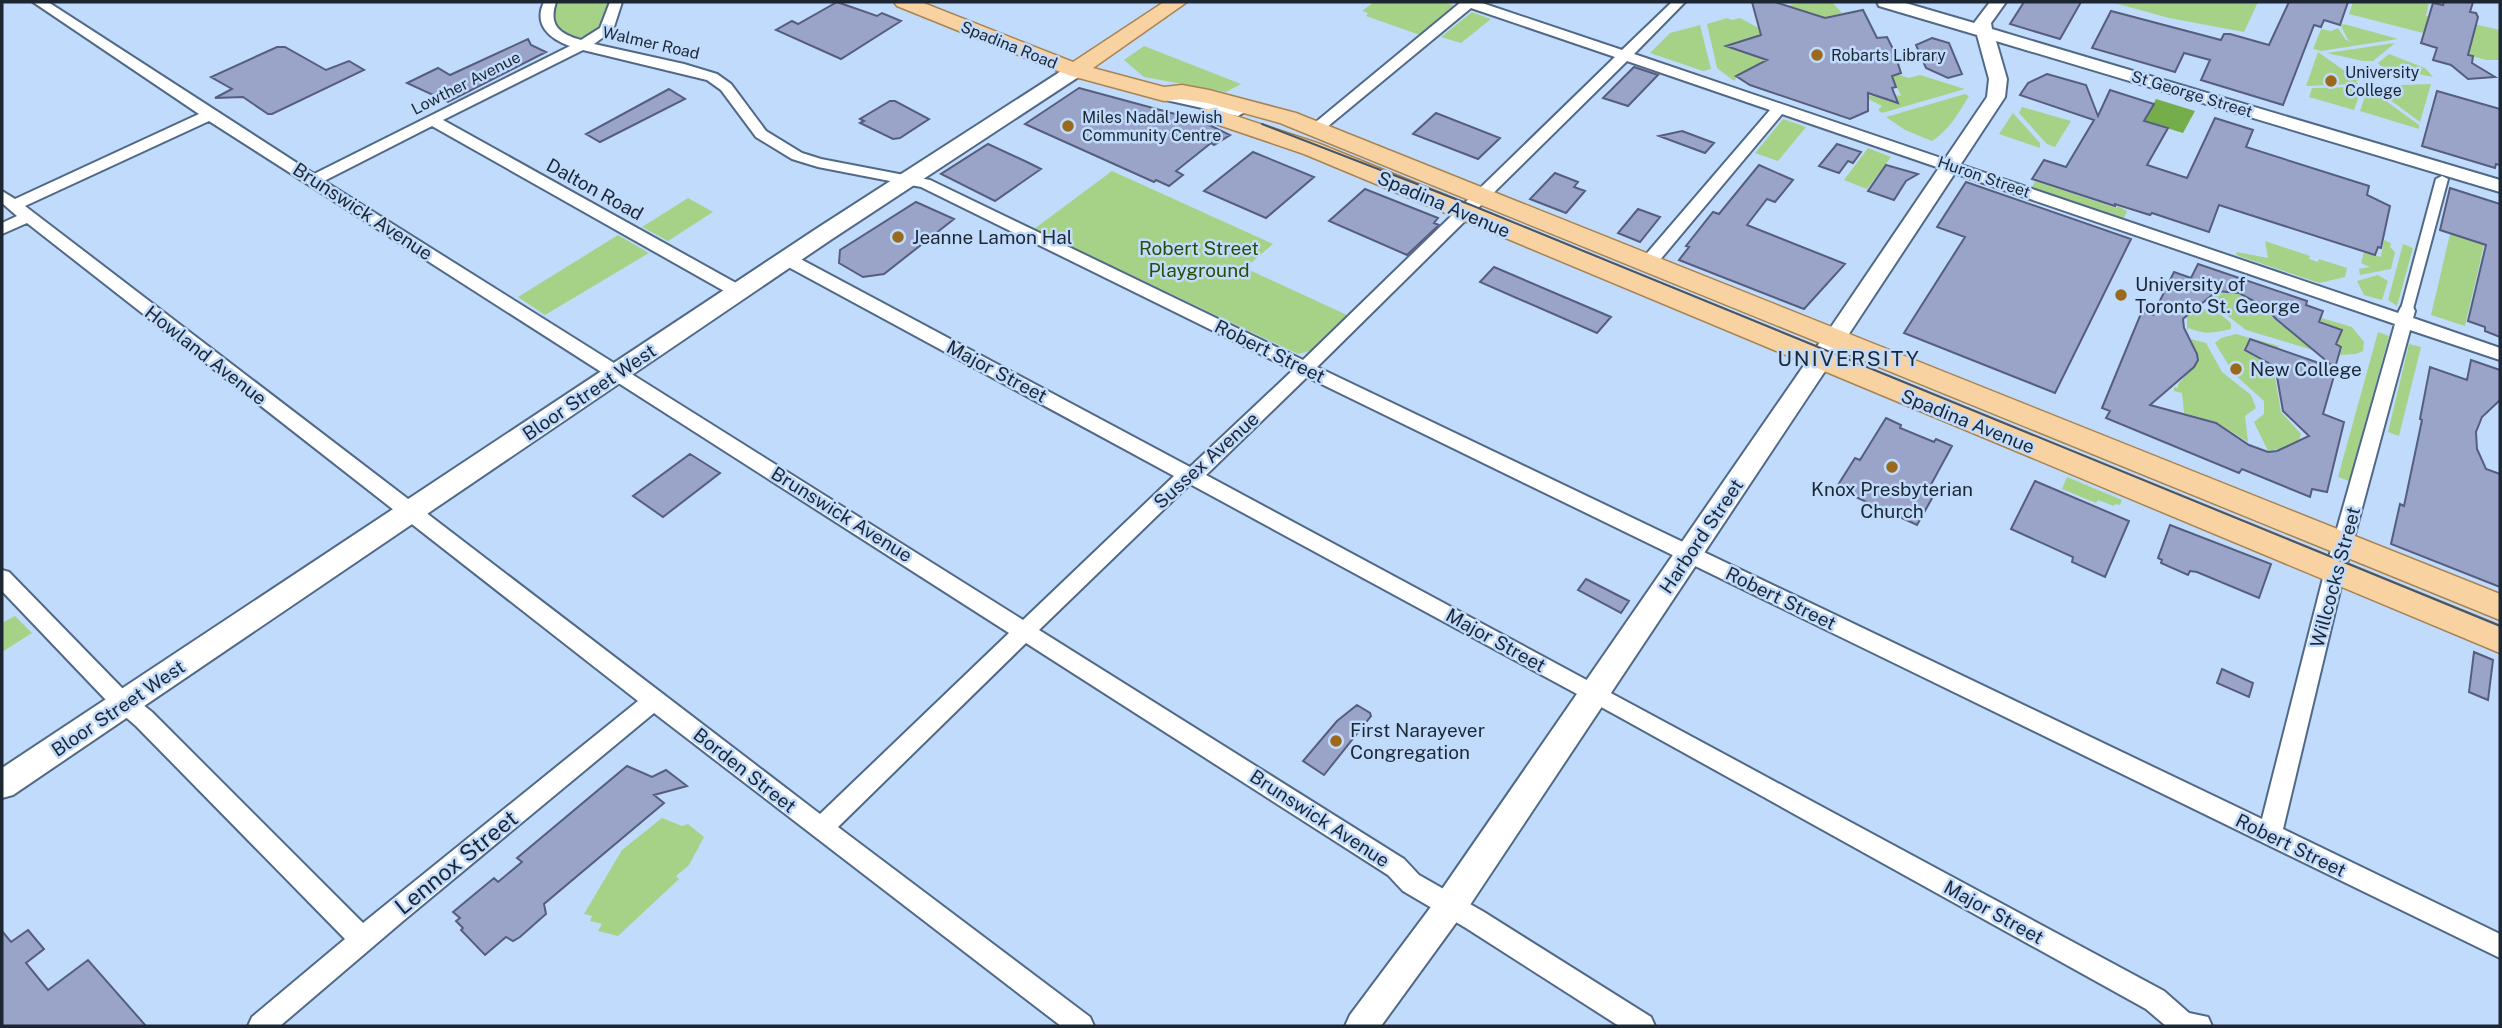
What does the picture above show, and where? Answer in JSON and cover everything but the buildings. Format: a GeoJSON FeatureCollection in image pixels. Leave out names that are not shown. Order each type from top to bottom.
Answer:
{"type":"FeatureCollection","features":[{"type":"Feature","properties":{"kind":"main road","name":"Spadina Road"},"geometry":{"type":"LineString","coordinates":[[904,2],[1076,70]]}},
{"type":"Feature","properties":{"kind":"main road","name":"Bloor Street West"},"geometry":{"type":"LineString","coordinates":[[2,785],[787,259],[1177,2]]}},
{"type":"Feature","properties":{"kind":"main road","name":"Spadina Avenue"},"geometry":{"type":"LineString","coordinates":[[1076,70],[1164,94],[1172,103],[1237,111],[1316,129],[1473,204],[2339,558],[2500,639]]}},
{"type":"Feature","properties":{"kind":"main road","name":"Spadina Avenue"},"geometry":{"type":"LineString","coordinates":[[1237,111],[1312,149],[1648,263],[1828,349]]}},
{"type":"Feature","properties":{"kind":"main road","name":"Harbord Street"},"geometry":{"type":"LineString","coordinates":[[1450,906],[1828,349]]}},
{"type":"Feature","properties":{"kind":"main road","name":"Spadina Avenue"},"geometry":{"type":"LineString","coordinates":[[2339,558],[2500,607]]}},
{"type":"Feature","properties":{"kind":"street","name":"Brunswick Avenue"},"geometry":{"type":"LineString","coordinates":[[40,2],[210,114],[1385,859],[1411,883],[1642,1026]]}},
{"type":"Feature","properties":{"kind":"street","name":"Walmer Road"},"geometry":{"type":"LineString","coordinates":[[550,2],[547,9],[551,32],[579,46],[712,77],[726,87],[753,126],[781,148],[818,163],[909,180]]}},
{"type":"Feature","properties":{"kind":"street","name":"Lowther Avenue"},"geometry":{"type":"LineString","coordinates":[[314,180],[579,46],[606,30],[616,2]]}},
{"type":"Feature","properties":{"kind":"street"},"geometry":{"type":"LineString","coordinates":[[1316,129],[1468,2]]}},
{"type":"Feature","properties":{"kind":"street","name":"Huron Street"},"geometry":{"type":"LineString","coordinates":[[1468,2],[1951,166],[2406,315],[2500,354]]}},
{"type":"Feature","properties":{"kind":"street","name":"Sussex Avenue"},"geometry":{"type":"LineString","coordinates":[[820,829],[1180,481],[1202,469],[1679,2]]}},
{"type":"Feature","properties":{"kind":"street","name":"St George Street"},"geometry":{"type":"LineString","coordinates":[[1885,2],[2443,174],[2500,186]]}},
{"type":"Feature","properties":{"kind":"street"},"geometry":{"type":"LineString","coordinates":[[1984,32],[1982,23],[1997,2]]}},
{"type":"Feature","properties":{"kind":"street","name":"Harbord Street"},"geometry":{"type":"LineString","coordinates":[[1828,349],[1999,91],[1984,32]]}},
{"type":"Feature","properties":{"kind":"street"},"geometry":{"type":"LineString","coordinates":[[1648,263],[1779,108]]}},
{"type":"Feature","properties":{"kind":"street"},"geometry":{"type":"LineString","coordinates":[[2,229],[14,206],[210,114]]}},
{"type":"Feature","properties":{"kind":"street","name":"Dalton Road"},"geometry":{"type":"LineString","coordinates":[[432,120],[739,292]]}},
{"type":"Feature","properties":{"kind":"street"},"geometry":{"type":"LineString","coordinates":[[2406,315],[2443,174]]}},
{"type":"Feature","properties":{"kind":"street","name":"Robert Street"},"geometry":{"type":"LineString","coordinates":[[909,180],[925,183],[2500,946]]}},
{"type":"Feature","properties":{"kind":"street","name":"Howland Avenue"},"geometry":{"type":"LineString","coordinates":[[14,206],[410,512]]}},
{"type":"Feature","properties":{"kind":"street","name":"Major Street"},"geometry":{"type":"LineString","coordinates":[[787,259],[1192,475],[2155,1000],[2168,1009],[2183,1026],[2199,1026]]}},
{"type":"Feature","properties":{"kind":"street","name":"Willcocks Street"},"geometry":{"type":"LineString","coordinates":[[2270,835],[2339,558],[2406,315]]}},
{"type":"Feature","properties":{"kind":"street","name":"Borden Street"},"geometry":{"type":"LineString","coordinates":[[410,512],[820,829],[1081,1026]]}},
{"type":"Feature","properties":{"kind":"street"},"geometry":{"type":"LineString","coordinates":[[2,578],[364,941]]}},
{"type":"Feature","properties":{"kind":"street","name":"Lennox Street"},"geometry":{"type":"LineString","coordinates":[[261,1026],[654,701]]}},
{"type":"Feature","properties":{"kind":"street","name":"Harbord Street"},"geometry":{"type":"LineString","coordinates":[[1361,1026],[1450,906]]}},
{"type":"Feature","properties":{"kind":"green space"},"geometry":{"type":"Polygon","coordinates":[[[559,2],[610,3],[596,32],[574,39],[559,33],[553,7],[559,2]]]}},
{"type":"Feature","properties":{"kind":"green space"},"geometry":{"type":"Polygon","coordinates":[[[1374,2],[1444,2],[1456,6],[1420,35],[1366,16],[1368,13],[1362,11],[1374,2]]]}},
{"type":"Feature","properties":{"kind":"green space"},"geometry":{"type":"Polygon","coordinates":[[[1832,2],[1842,13],[1819,19],[1813,14],[1806,16],[1791,10],[1789,5],[1832,2]]]}},
{"type":"Feature","properties":{"kind":"green space"},"geometry":{"type":"Polygon","coordinates":[[[2111,2],[2258,2],[2244,32],[2169,18],[2111,2]]]}},
{"type":"Feature","properties":{"kind":"green space"},"geometry":{"type":"Polygon","coordinates":[[[2353,2],[2429,2],[2426,16],[2435,18],[2431,35],[2349,14],[2353,2]]]}},
{"type":"Feature","properties":{"kind":"green space"},"geometry":{"type":"Polygon","coordinates":[[[1472,12],[1491,19],[1461,43],[1441,37],[1472,12]]]}},
{"type":"Feature","properties":{"kind":"green space"},"geometry":{"type":"Polygon","coordinates":[[[1727,18],[1740,18],[1768,33],[1727,46],[1777,65],[1747,70],[1734,81],[1717,68],[1707,24],[1727,18]]]}},
{"type":"Feature","properties":{"kind":"green space"},"geometry":{"type":"Polygon","coordinates":[[[2340,24],[2398,39],[2321,51],[2313,49],[2321,29],[2331,31],[2338,28],[2346,40],[2358,43],[2348,40],[2340,24]]]}},
{"type":"Feature","properties":{"kind":"green space"},"geometry":{"type":"Polygon","coordinates":[[[2474,24],[2500,30],[2500,60],[2486,60],[2468,55],[2474,24]]]}},
{"type":"Feature","properties":{"kind":"green space"},"geometry":{"type":"Polygon","coordinates":[[[1700,25],[1711,69],[1703,71],[1650,53],[1670,33],[1700,25]]]}},
{"type":"Feature","properties":{"kind":"green space"},"geometry":{"type":"Polygon","coordinates":[[[2395,43],[2373,61],[2327,53],[2395,43]]]}},
{"type":"Feature","properties":{"kind":"green space"},"geometry":{"type":"Polygon","coordinates":[[[1144,46],[1241,84],[1226,92],[1144,77],[1124,60],[1144,46]]]}},
{"type":"Feature","properties":{"kind":"green space"},"geometry":{"type":"Polygon","coordinates":[[[2318,52],[2359,81],[2356,81],[2358,84],[2306,86],[2318,52]]]}},
{"type":"Feature","properties":{"kind":"green space"},"geometry":{"type":"Polygon","coordinates":[[[2389,54],[2425,68],[2433,77],[2381,66],[2378,63],[2389,54]]]}},
{"type":"Feature","properties":{"kind":"green space"},"geometry":{"type":"Polygon","coordinates":[[[1890,72],[1909,78],[1920,75],[1965,89],[1882,113],[1878,110],[1882,106],[1868,99],[1868,95],[1897,102],[1895,95],[1901,96],[1890,72]]]}},
{"type":"Feature","properties":{"kind":"green space"},"geometry":{"type":"Polygon","coordinates":[[[2431,84],[2420,122],[2374,88],[2378,88],[2376,86],[2431,84]]]}},
{"type":"Feature","properties":{"kind":"green space"},"geometry":{"type":"Polygon","coordinates":[[[2362,87],[2354,110],[2309,97],[2312,88],[2362,87]]]}},
{"type":"Feature","properties":{"kind":"green space"},"geometry":{"type":"Polygon","coordinates":[[[2368,88],[2419,125],[2419,129],[2360,111],[2368,88]]]}},
{"type":"Feature","properties":{"kind":"green space"},"geometry":{"type":"Polygon","coordinates":[[[1965,94],[1969,96],[1957,115],[1932,141],[1905,130],[1886,117],[1965,94]]]}},
{"type":"Feature","properties":{"kind":"green space"},"geometry":{"type":"Polygon","coordinates":[[[2156,99],[2195,111],[2183,133],[2144,121],[2156,99]]]}},
{"type":"Feature","properties":{"kind":"green space"},"geometry":{"type":"Polygon","coordinates":[[[2022,107],[2071,121],[2055,147],[2047,144],[2019,113],[2022,107]]]}},
{"type":"Feature","properties":{"kind":"green space"},"geometry":{"type":"Polygon","coordinates":[[[2013,113],[2040,143],[2040,148],[1999,134],[2013,113]]]}},
{"type":"Feature","properties":{"kind":"green space"},"geometry":{"type":"Polygon","coordinates":[[[1783,119],[1806,127],[1778,161],[1755,153],[1783,119]]]}},
{"type":"Feature","properties":{"kind":"green space"},"geometry":{"type":"Polygon","coordinates":[[[1868,148],[1891,157],[1867,189],[1844,180],[1868,148]]]}},
{"type":"Feature","properties":{"kind":"green space","name":"Robert Street Playground"},"geometry":{"type":"Polygon","coordinates":[[[1112,171],[1273,244],[1245,268],[1347,315],[1310,351],[1298,354],[1034,229],[1112,171]]]}},
{"type":"Feature","properties":{"kind":"green space"},"geometry":{"type":"Polygon","coordinates":[[[2035,181],[2127,211],[2124,218],[2032,187],[2035,181]]]}},
{"type":"Feature","properties":{"kind":"green space"},"geometry":{"type":"Polygon","coordinates":[[[688,198],[713,212],[668,241],[642,227],[688,198]]]}},
{"type":"Feature","properties":{"kind":"green space"},"geometry":{"type":"Polygon","coordinates":[[[2450,234],[2484,245],[2465,326],[2431,315],[2450,234]]]}},
{"type":"Feature","properties":{"kind":"green space"},"geometry":{"type":"Polygon","coordinates":[[[618,235],[649,253],[545,315],[518,297],[618,235]]]}},
{"type":"Feature","properties":{"kind":"green space"},"geometry":{"type":"Polygon","coordinates":[[[2384,240],[2391,243],[2390,247],[2395,252],[2391,269],[2360,275],[2359,269],[2370,267],[2361,263],[2364,252],[2381,257],[2384,240]]]}},
{"type":"Feature","properties":{"kind":"green space"},"geometry":{"type":"Polygon","coordinates":[[[2265,241],[2310,256],[2309,259],[2318,262],[2319,259],[2347,268],[2345,277],[2319,283],[2236,255],[2237,252],[2268,258],[2265,241]]]}},
{"type":"Feature","properties":{"kind":"green space"},"geometry":{"type":"Polygon","coordinates":[[[2403,244],[2413,248],[2397,306],[2388,300],[2403,244]]]}},
{"type":"Feature","properties":{"kind":"green space"},"geometry":{"type":"Polygon","coordinates":[[[2378,275],[2388,281],[2382,300],[2364,295],[2357,281],[2378,275]]]}},
{"type":"Feature","properties":{"kind":"green space"},"geometry":{"type":"Polygon","coordinates":[[[2218,292],[2238,294],[2256,302],[2281,325],[2329,350],[2316,351],[2246,330],[2207,300],[2218,292]]]}},
{"type":"Feature","properties":{"kind":"green space"},"geometry":{"type":"Polygon","coordinates":[[[2200,306],[2224,317],[2231,323],[2231,329],[2210,333],[2189,328],[2187,330],[2187,317],[2200,306]]]}},
{"type":"Feature","properties":{"kind":"green space"},"geometry":{"type":"Polygon","coordinates":[[[2305,313],[2352,327],[2364,342],[2363,351],[2340,355],[2342,348],[2337,345],[2342,330],[2303,317],[2305,313]]]}},
{"type":"Feature","properties":{"kind":"green space"},"geometry":{"type":"Polygon","coordinates":[[[2378,332],[2389,336],[2349,481],[2338,477],[2378,332]]]}},
{"type":"Feature","properties":{"kind":"green space"},"geometry":{"type":"Polygon","coordinates":[[[2236,334],[2279,346],[2278,348],[2249,338],[2244,350],[2274,371],[2281,412],[2301,434],[2299,440],[2284,448],[2268,451],[2254,422],[2264,414],[2264,401],[2234,374],[2215,343],[2221,338],[2236,334]]]}},
{"type":"Feature","properties":{"kind":"green space"},"geometry":{"type":"Polygon","coordinates":[[[2191,339],[2206,343],[2222,372],[2251,395],[2256,408],[2245,416],[2248,442],[2216,422],[2184,413],[2182,393],[2174,391],[2174,387],[2178,388],[2178,384],[2199,361],[2191,339]]]}},
{"type":"Feature","properties":{"kind":"green space"},"geometry":{"type":"Polygon","coordinates":[[[2409,344],[2421,347],[2399,436],[2388,432],[2409,344]]]}},
{"type":"Feature","properties":{"kind":"green space"},"geometry":{"type":"Polygon","coordinates":[[[2067,477],[2122,500],[2120,505],[2114,506],[2098,500],[2096,503],[2062,489],[2067,477]]]}},
{"type":"Feature","properties":{"kind":"green space"},"geometry":{"type":"Polygon","coordinates":[[[15,616],[32,633],[2,652],[2,623],[15,616]]]}},
{"type":"Feature","properties":{"kind":"green space"},"geometry":{"type":"Polygon","coordinates":[[[662,818],[682,826],[688,824],[704,837],[689,865],[676,876],[679,879],[618,936],[598,931],[602,924],[590,921],[592,916],[584,914],[622,850],[662,818]]]}},
{"type":"Feature","properties":{"kind":"tram line"},"geometry":{"type":"LineString","coordinates":[[1262,124],[1471,205],[2500,626]]}},
{"type":"Feature","properties":{"kind":"place","name":"Robarts Library"},"geometry":{"type":"Point","coordinates":[1817,55]}},
{"type":"Feature","properties":{"kind":"place","name":"University College"},"geometry":{"type":"Point","coordinates":[2331,81]}},
{"type":"Feature","properties":{"kind":"place","name":"Miles Nadal Jewish Community Centre"},"geometry":{"type":"Point","coordinates":[1068,126]}},
{"type":"Feature","properties":{"kind":"place","name":"Jeanne Lamon Hal"},"geometry":{"type":"Point","coordinates":[898,237]}},
{"type":"Feature","properties":{"kind":"place","name":"University of Toronto St. George"},"geometry":{"type":"Point","coordinates":[2121,295]}},
{"type":"Feature","properties":{"kind":"place","name":"New College"},"geometry":{"type":"Point","coordinates":[2236,369]}},
{"type":"Feature","properties":{"kind":"place","name":"Knox Presbyterian Church"},"geometry":{"type":"Point","coordinates":[1892,467]}},
{"type":"Feature","properties":{"kind":"place","name":"First Narayever Congregation"},"geometry":{"type":"Point","coordinates":[1336,741]}},
{"type":"Feature","properties":{"kind":"district","name":"UNIVERSITY"},"geometry":{"type":"Point","coordinates":[1849,358]}}]}
